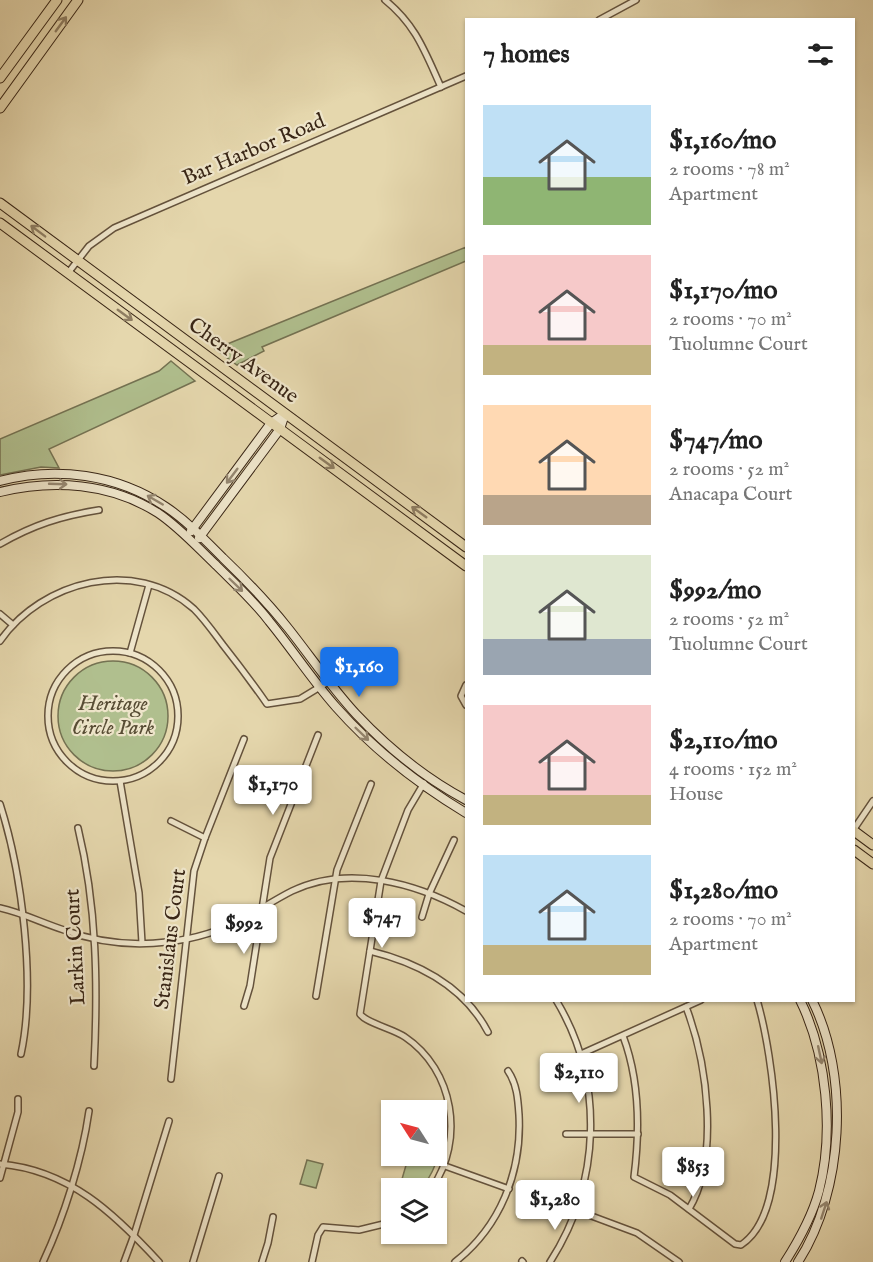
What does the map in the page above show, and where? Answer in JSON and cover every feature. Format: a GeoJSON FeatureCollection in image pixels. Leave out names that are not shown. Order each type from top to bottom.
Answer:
{"type":"FeatureCollection","features":[{"type":"Feature","properties":{"kind":"main road"},"geometry":{"type":"LineString","coordinates":[[0,78],[57,0]]}},
{"type":"Feature","properties":{"kind":"main road"},"geometry":{"type":"LineString","coordinates":[[0,108],[78,0]]}},
{"type":"Feature","properties":{"kind":"main road","name":"Cherry Avenue"},"geometry":{"type":"LineString","coordinates":[[0,202],[465,546]]}},
{"type":"Feature","properties":{"kind":"main road","name":"Cherry Avenue"},"geometry":{"type":"LineString","coordinates":[[0,223],[465,565]]}},
{"type":"Feature","properties":{"kind":"main road"},"geometry":{"type":"LineString","coordinates":[[855,831],[873,846]]}},
{"type":"Feature","properties":{"kind":"main road"},"geometry":{"type":"LineString","coordinates":[[855,851],[873,864]]}},
{"type":"Feature","properties":{"kind":"street"},"geometry":{"type":"LineString","coordinates":[[385,0],[405,18],[417,34],[441,87]]}},
{"type":"Feature","properties":{"kind":"street"},"geometry":{"type":"LineString","coordinates":[[603,18],[636,0]]}},
{"type":"Feature","properties":{"kind":"street","name":"Bar Harbor Road"},"geometry":{"type":"LineString","coordinates":[[68,273],[95,241],[121,225],[465,76]]}},
{"type":"Feature","properties":{"kind":"street"},"geometry":{"type":"LineString","coordinates":[[186,537],[271,423],[285,414]]}},
{"type":"Feature","properties":{"kind":"street"},"geometry":{"type":"LineString","coordinates":[[194,544],[280,429],[285,414]]}},
{"type":"Feature","properties":{"kind":"street"},"geometry":{"type":"LineString","coordinates":[[0,481],[49,473],[79,475],[107,480],[154,499],[193,528],[273,609],[328,682],[381,739],[429,777],[465,799]]}},
{"type":"Feature","properties":{"kind":"street"},"geometry":{"type":"LineString","coordinates":[[0,492],[46,484],[93,488],[142,505],[168,521],[268,619],[320,689],[365,738],[423,785],[465,812]]}},
{"type":"Feature","properties":{"kind":"street"},"geometry":{"type":"LineString","coordinates":[[0,544],[52,519],[99,510]]}},
{"type":"Feature","properties":{"kind":"street"},"geometry":{"type":"LineString","coordinates":[[0,641],[13,625],[36,604],[71,587],[99,581],[120,580],[149,585],[165,591],[194,610],[267,704],[300,699],[320,689],[328,682]]}},
{"type":"Feature","properties":{"kind":"street"},"geometry":{"type":"LineString","coordinates":[[130,653],[149,585]]}},
{"type":"Feature","properties":{"kind":"street"},"geometry":{"type":"LineString","coordinates":[[0,614],[13,625]]}},
{"type":"Feature","properties":{"kind":"street"},"geometry":{"type":"LineString","coordinates":[[114,651],[130,653],[152,664],[167,680],[176,699],[178,722],[171,746],[158,763],[141,775],[120,781],[95,779],[82,774],[60,755],[49,729],[48,713],[55,688],[63,675],[75,664],[99,653],[114,651]]}},
{"type":"Feature","properties":{"kind":"street"},"geometry":{"type":"LineString","coordinates":[[465,687],[461,696],[465,703]]}},
{"type":"Feature","properties":{"kind":"street"},"geometry":{"type":"LineString","coordinates":[[244,1006],[250,986],[267,874],[275,843],[318,735]]}},
{"type":"Feature","properties":{"kind":"street","name":"Stanislaus Court"},"geometry":{"type":"LineString","coordinates":[[171,1079],[192,880],[205,838],[244,740]]}},
{"type":"Feature","properties":{"kind":"street"},"geometry":{"type":"LineString","coordinates":[[429,777],[408,810],[381,881],[360,1014],[407,1038],[426,1056],[437,1071],[447,1095],[451,1121],[451,1138],[447,1157]]}},
{"type":"Feature","properties":{"kind":"street"},"geometry":{"type":"LineString","coordinates":[[120,781],[140,903],[142,943]]}},
{"type":"Feature","properties":{"kind":"street"},"geometry":{"type":"LineString","coordinates":[[316,996],[335,879],[341,858],[371,784]]}},
{"type":"Feature","properties":{"kind":"street"},"geometry":{"type":"LineString","coordinates":[[855,828],[873,801]]}},
{"type":"Feature","properties":{"kind":"street"},"geometry":{"type":"LineString","coordinates":[[0,804],[14,855],[22,913],[27,979],[21,1054]]}},
{"type":"Feature","properties":{"kind":"street"},"geometry":{"type":"LineString","coordinates":[[171,820],[205,838]]}},
{"type":"Feature","properties":{"kind":"street","name":"Larkin Court"},"geometry":{"type":"LineString","coordinates":[[78,828],[88,879],[95,939],[97,1002],[94,1066]]}},
{"type":"Feature","properties":{"kind":"street"},"geometry":{"type":"LineString","coordinates":[[422,917],[429,894],[454,840]]}},
{"type":"Feature","properties":{"kind":"street"},"geometry":{"type":"LineString","coordinates":[[0,908],[22,913],[64,930],[95,939],[142,943],[186,939],[230,926],[297,889],[335,879],[381,881],[429,894],[465,911]]}},
{"type":"Feature","properties":{"kind":"street"},"geometry":{"type":"LineString","coordinates":[[370,951],[408,963],[442,981],[465,1001]]}},
{"type":"Feature","properties":{"kind":"street"},"geometry":{"type":"LineString","coordinates":[[466,1002],[488,1032]]}},
{"type":"Feature","properties":{"kind":"street"},"geometry":{"type":"LineString","coordinates":[[550,1262],[566,1236],[577,1210],[586,1176],[591,1134],[589,1094],[582,1056],[567,1019],[557,1002]]}},
{"type":"Feature","properties":{"kind":"street"},"geometry":{"type":"LineString","coordinates":[[559,1066],[697,1002]]}},
{"type":"Feature","properties":{"kind":"street"},"geometry":{"type":"LineString","coordinates":[[623,1036],[634,1076],[638,1134],[634,1177],[661,1190],[735,1244],[741,1245],[756,1228],[767,1205],[775,1154],[776,1119],[772,1077],[768,1046],[757,1002]]}},
{"type":"Feature","properties":{"kind":"street"},"geometry":{"type":"LineString","coordinates":[[785,1262],[815,1204],[822,1174],[825,1145],[822,1064],[811,1024],[801,1002]]}},
{"type":"Feature","properties":{"kind":"street"},"geometry":{"type":"LineString","coordinates":[[798,1262],[812,1239],[826,1204],[835,1150],[836,1101],[832,1064],[823,1026],[813,1002]]}},
{"type":"Feature","properties":{"kind":"street"},"geometry":{"type":"LineString","coordinates":[[687,1007],[701,1059],[706,1112],[704,1173],[698,1193],[689,1209]]}},
{"type":"Feature","properties":{"kind":"street"},"geometry":{"type":"LineString","coordinates":[[455,1262],[489,1227],[509,1189],[516,1163],[520,1129],[516,1092],[513,1078],[508,1071]]}},
{"type":"Feature","properties":{"kind":"street"},"geometry":{"type":"LineString","coordinates":[[0,1178],[18,1112],[18,1100]]}},
{"type":"Feature","properties":{"kind":"street"},"geometry":{"type":"LineString","coordinates":[[43,1262],[72,1185],[88,1112]]}},
{"type":"Feature","properties":{"kind":"street"},"geometry":{"type":"LineString","coordinates":[[124,1262],[169,1121]]}},
{"type":"Feature","properties":{"kind":"street"},"geometry":{"type":"LineString","coordinates":[[566,1134],[638,1134]]}},
{"type":"Feature","properties":{"kind":"street"},"geometry":{"type":"LineString","coordinates":[[2,1164],[50,1175],[72,1185],[104,1208],[159,1262]]}},
{"type":"Feature","properties":{"kind":"street"},"geometry":{"type":"LineString","coordinates":[[438,1178],[445,1166],[509,1189]]}},
{"type":"Feature","properties":{"kind":"street"},"geometry":{"type":"LineString","coordinates":[[193,1262],[219,1176]]}},
{"type":"Feature","properties":{"kind":"street"},"geometry":{"type":"LineString","coordinates":[[554,1202],[637,1233],[679,1262]]}},
{"type":"Feature","properties":{"kind":"street"},"geometry":{"type":"LineString","coordinates":[[262,1262],[273,1217]]}},
{"type":"Feature","properties":{"kind":"street"},"geometry":{"type":"LineString","coordinates":[[312,1262],[318,1235],[323,1227],[359,1230],[381,1225]]}},
{"type":"Feature","properties":{"kind":"green space"},"geometry":{"type":"Polygon","coordinates":[[[465,247],[465,261],[262,347],[264,351],[237,365],[215,349],[465,247]]]}},
{"type":"Feature","properties":{"kind":"green space"},"geometry":{"type":"Polygon","coordinates":[[[171,361],[195,381],[49,449],[59,468],[41,467],[0,475],[0,439],[159,371],[171,361]]]}},
{"type":"Feature","properties":{"kind":"green space","name":"Heritage Circle Park"},"geometry":{"type":"Polygon","coordinates":[[[113,661],[134,665],[152,677],[164,695],[168,716],[164,737],[152,755],[134,767],[113,771],[92,767],[74,755],[62,737],[58,716],[62,695],[74,677],[92,665],[113,661]]]}},
{"type":"Feature","properties":{"kind":"green space"},"geometry":{"type":"Polygon","coordinates":[[[307,1160],[323,1164],[316,1188],[300,1184],[307,1160]]]}},
{"type":"Feature","properties":{"kind":"green space"},"geometry":{"type":"Polygon","coordinates":[[[406,1166],[434,1166],[428,1178],[402,1178],[406,1166]]]}}]}
